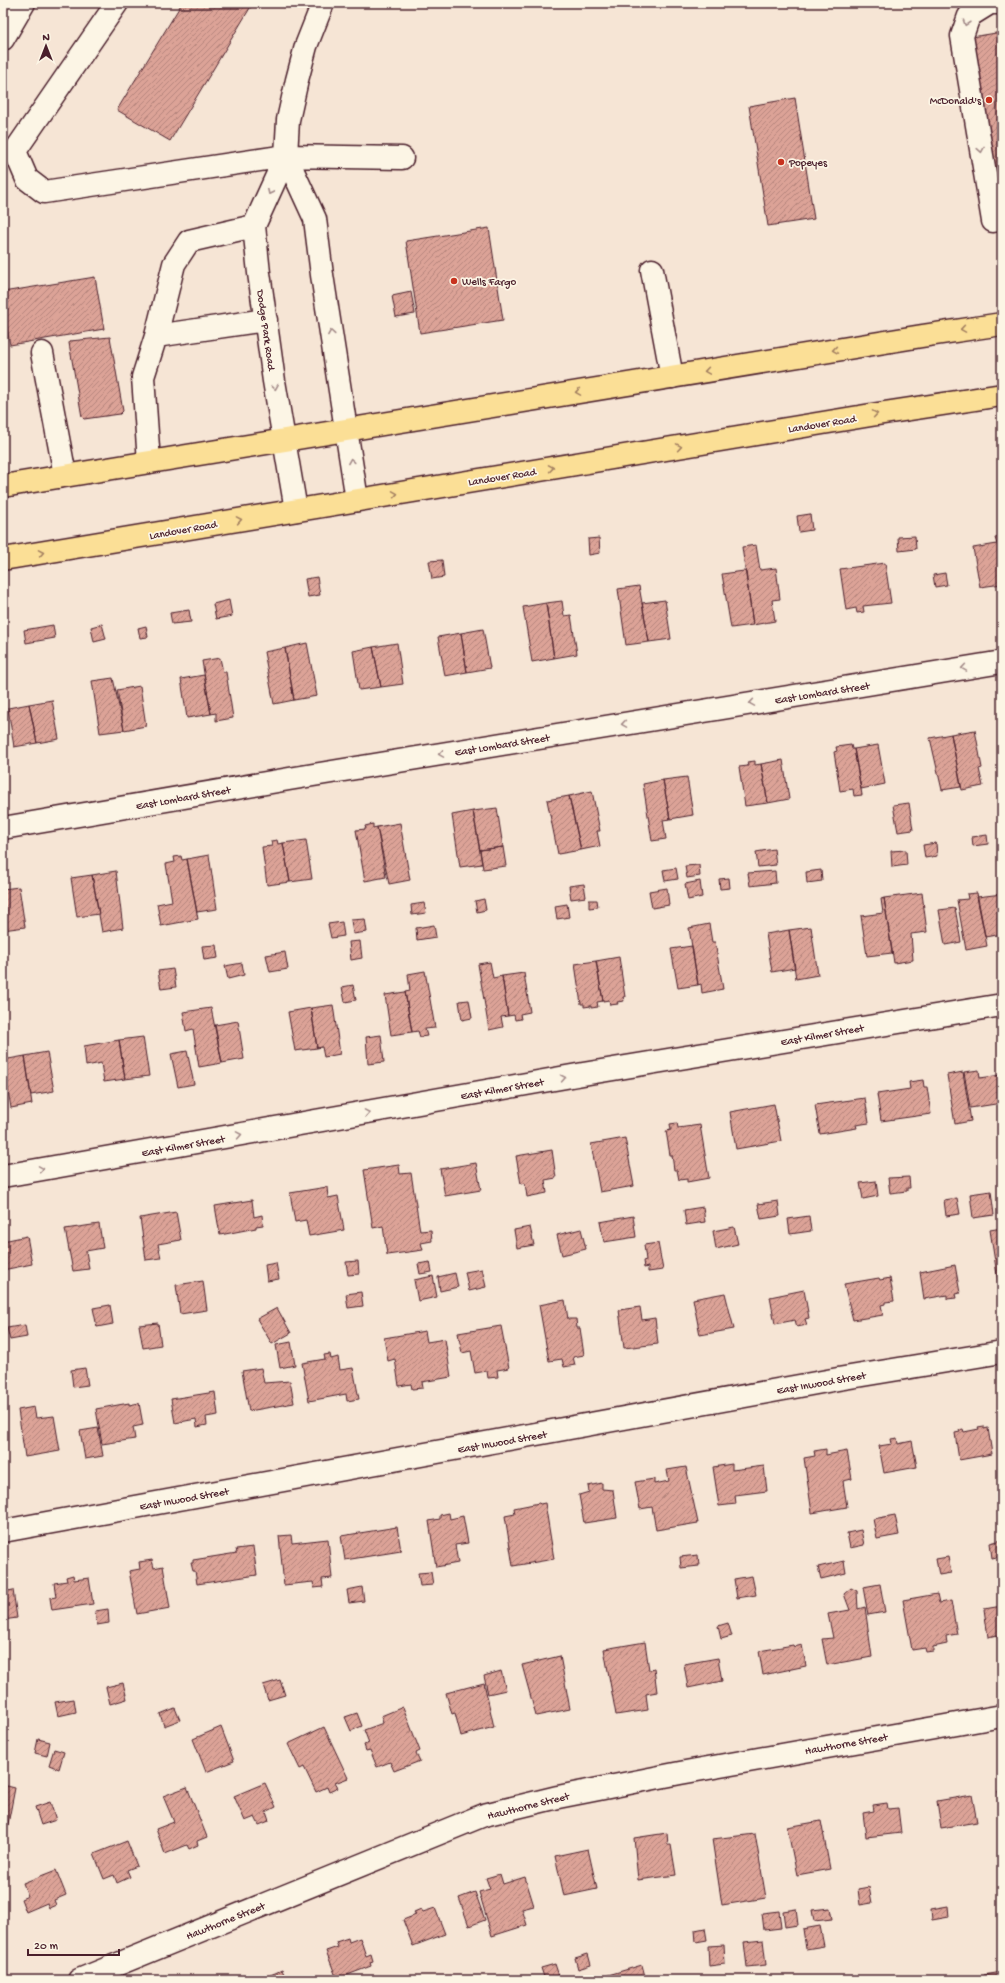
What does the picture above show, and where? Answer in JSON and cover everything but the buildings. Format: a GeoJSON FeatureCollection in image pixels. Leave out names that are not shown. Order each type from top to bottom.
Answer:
{"type":"FeatureCollection","features":[{"type":"Feature","properties":{"kind":"main road"},"geometry":{"type":"LineString","coordinates":[[3,486],[672,376],[1002,324]]}},
{"type":"Feature","properties":{"kind":"main road","name":"Landover Road"},"geometry":{"type":"LineString","coordinates":[[3,559],[1002,395]]}},
{"type":"Feature","properties":{"kind":"street"},"geometry":{"type":"LineString","coordinates":[[117,3],[15,151],[27,179],[44,192],[286,156],[402,158]]}},
{"type":"Feature","properties":{"kind":"street"},"geometry":{"type":"LineString","coordinates":[[149,462],[143,376],[156,336],[174,264],[189,240],[254,226],[286,156],[288,120],[297,80],[306,46],[323,3]]}},
{"type":"Feature","properties":{"kind":"street"},"geometry":{"type":"LineString","coordinates":[[993,221],[962,36],[969,16],[990,3],[997,3]]}},
{"type":"Feature","properties":{"kind":"street"},"geometry":{"type":"LineString","coordinates":[[3,39],[20,4]]}},
{"type":"Feature","properties":{"kind":"street"},"geometry":{"type":"LineString","coordinates":[[286,156],[315,219],[322,275],[357,500]]}},
{"type":"Feature","properties":{"kind":"street","name":"Dodge Park Road"},"geometry":{"type":"LineString","coordinates":[[254,226],[266,320],[296,510]]}},
{"type":"Feature","properties":{"kind":"street"},"geometry":{"type":"LineString","coordinates":[[652,270],[672,376]]}},
{"type":"Feature","properties":{"kind":"street"},"geometry":{"type":"LineString","coordinates":[[156,336],[266,320]]}},
{"type":"Feature","properties":{"kind":"street"},"geometry":{"type":"LineString","coordinates":[[42,353],[65,475]]}},
{"type":"Feature","properties":{"kind":"street","name":"East Lombard Street"},"geometry":{"type":"LineString","coordinates":[[3,828],[289,779],[1002,662]]}},
{"type":"Feature","properties":{"kind":"street","name":"East Kilmer Street"},"geometry":{"type":"LineString","coordinates":[[3,1176],[583,1074],[1002,1005]]}},
{"type":"Feature","properties":{"kind":"street","name":"East Inwood Street"},"geometry":{"type":"LineString","coordinates":[[3,1531],[838,1379],[1002,1352]]}},
{"type":"Feature","properties":{"kind":"street","name":"Hawthorne Street"},"geometry":{"type":"LineString","coordinates":[[79,1980],[484,1815],[558,1797],[680,1773],[1002,1716]]}},
{"type":"Feature","properties":{"kind":"place","name":"McDonald's"},"geometry":{"type":"Point","coordinates":[989,100]}},
{"type":"Feature","properties":{"kind":"place","name":"Popeyes"},"geometry":{"type":"Point","coordinates":[781,162]}},
{"type":"Feature","properties":{"kind":"place","name":"Wells Fargo"},"geometry":{"type":"Point","coordinates":[454,281]}}]}
